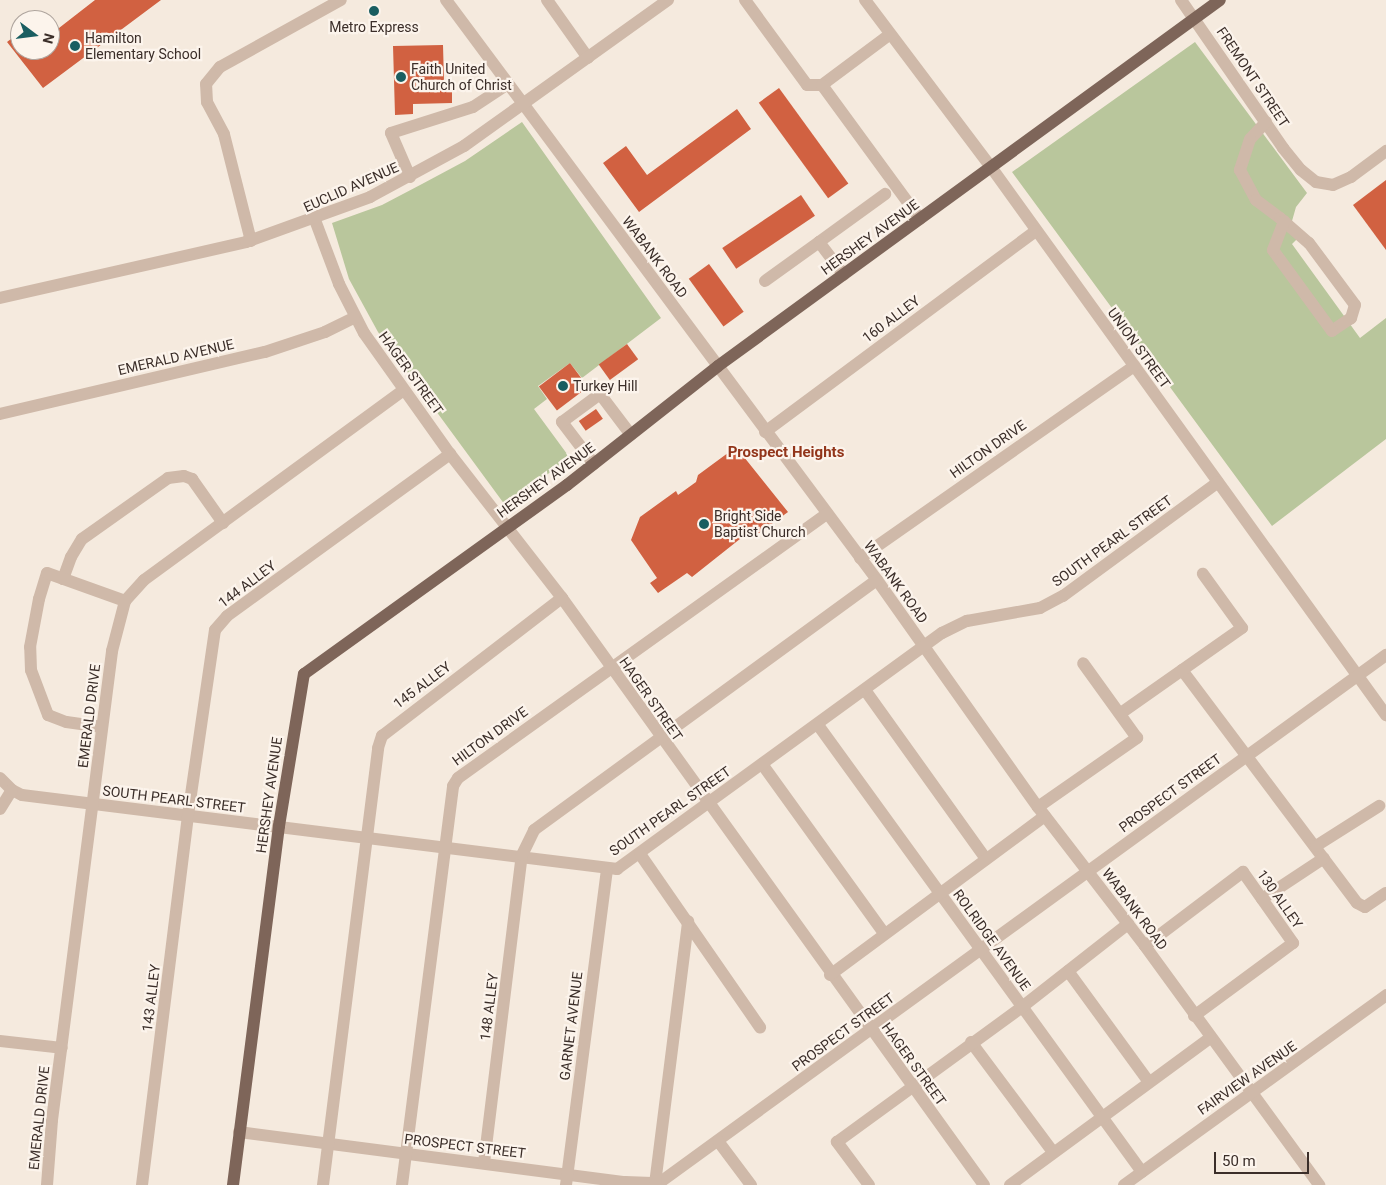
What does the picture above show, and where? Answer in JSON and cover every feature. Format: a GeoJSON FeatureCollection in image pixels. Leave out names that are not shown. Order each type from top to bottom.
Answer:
{"type":"FeatureCollection","features":[{"type":"Feature","properties":{"kind":"main road","name":"HERSHEY AVENUE"},"geometry":{"type":"LineString","coordinates":[[233,1185],[279,826],[304,674],[594,464],[718,366],[1220,0]]}},
{"type":"Feature","properties":{"kind":"street"},"geometry":{"type":"LineString","coordinates":[[251,241],[224,134],[207,102],[206,84],[220,67],[341,0]]}},
{"type":"Feature","properties":{"kind":"street","name":"WABANK ROAD"},"geometry":{"type":"LineString","coordinates":[[446,0],[860,558],[1042,812],[1145,946],[1210,1038],[1319,1185]]}},
{"type":"Feature","properties":{"kind":"street"},"geometry":{"type":"LineString","coordinates":[[547,0],[588,58]]}},
{"type":"Feature","properties":{"kind":"street","name":"EUCLID AVENUE"},"geometry":{"type":"LineString","coordinates":[[0,298],[251,241],[315,220],[410,178],[464,146],[524,106],[668,0]]}},
{"type":"Feature","properties":{"kind":"street"},"geometry":{"type":"LineString","coordinates":[[745,0],[807,85],[822,85],[889,35]]}},
{"type":"Feature","properties":{"kind":"street","name":"UNION STREET"},"geometry":{"type":"LineString","coordinates":[[865,0],[889,35],[991,167],[1386,715]]}},
{"type":"Feature","properties":{"kind":"street","name":"FREMONT STREET"},"geometry":{"type":"LineString","coordinates":[[1181,0],[1301,170],[1316,182],[1333,185],[1351,177],[1386,152]]}},
{"type":"Feature","properties":{"kind":"street"},"geometry":{"type":"LineString","coordinates":[[410,178],[391,132],[473,107],[508,84]]}},
{"type":"Feature","properties":{"kind":"street"},"geometry":{"type":"LineString","coordinates":[[822,85],[920,218]]}},
{"type":"Feature","properties":{"kind":"street"},"geometry":{"type":"LineString","coordinates":[[1266,122],[1250,139],[1240,170],[1256,200],[1284,221],[1309,243],[1355,305],[1351,318],[1332,331],[1274,250],[1284,221]]}},
{"type":"Feature","properties":{"kind":"street"},"geometry":{"type":"LineString","coordinates":[[765,280],[884,194]]}},
{"type":"Feature","properties":{"kind":"street","name":"HAGER STREET"},"geometry":{"type":"LineString","coordinates":[[315,220],[354,318],[450,454],[562,598],[830,975],[984,1185]]}},
{"type":"Feature","properties":{"kind":"street","name":"160 ALLEY"},"geometry":{"type":"LineString","coordinates":[[765,432],[1036,231]]}},
{"type":"Feature","properties":{"kind":"street"},"geometry":{"type":"LineString","coordinates":[[819,242],[844,275]]}},
{"type":"Feature","properties":{"kind":"street","name":"EMERALD AVENUE"},"geometry":{"type":"LineString","coordinates":[[0,414],[265,352],[325,332],[354,318]]}},
{"type":"Feature","properties":{"kind":"street","name":"HILTON DRIVE"},"geometry":{"type":"LineString","coordinates":[[860,558],[1134,366]]}},
{"type":"Feature","properties":{"kind":"street","name":"EMERALD DRIVE"},"geometry":{"type":"LineString","coordinates":[[46,1185],[113,643],[124,601],[144,580],[404,390]]}},
{"type":"Feature","properties":{"kind":"street"},"geometry":{"type":"LineString","coordinates":[[594,464],[562,422],[600,394],[631,435]]}},
{"type":"Feature","properties":{"kind":"street","name":"144 ALLEY"},"geometry":{"type":"LineString","coordinates":[[188,815],[211,641],[218,625],[450,454]]}},
{"type":"Feature","properties":{"kind":"street"},"geometry":{"type":"LineString","coordinates":[[63,579],[71,557],[82,539],[168,478],[184,476],[192,479],[223,522]]}},
{"type":"Feature","properties":{"kind":"street","name":"SOUTH PEARL STREET"},"geometry":{"type":"LineString","coordinates":[[0,778],[12,790],[22,796],[522,855],[607,870],[617,869],[818,725],[924,646],[956,625],[1020,614],[1063,596],[1218,482]]}},
{"type":"Feature","properties":{"kind":"street","name":"HILTON DRIVE"},"geometry":{"type":"LineString","coordinates":[[402,1185],[453,786],[458,778],[827,514]]}},
{"type":"Feature","properties":{"kind":"street"},"geometry":{"type":"LineString","coordinates":[[102,727],[53,719],[44,708],[29,660],[39,599],[47,573],[124,601]]}},
{"type":"Feature","properties":{"kind":"street"},"geometry":{"type":"LineString","coordinates":[[1121,713],[1242,628],[1203,574]]}},
{"type":"Feature","properties":{"kind":"street","name":"148 ALLEY"},"geometry":{"type":"LineString","coordinates":[[484,1163],[522,855],[534,830],[876,580]]}},
{"type":"Feature","properties":{"kind":"street","name":"145 ALLEY"},"geometry":{"type":"LineString","coordinates":[[323,1185],[366,836],[378,748],[382,736],[562,598]]}},
{"type":"Feature","properties":{"kind":"street","name":"PROSPECT STREET"},"geometry":{"type":"LineString","coordinates":[[240,1132],[484,1163],[567,1180],[649,1184],[718,1141],[1386,655]]}},
{"type":"Feature","properties":{"kind":"street"},"geometry":{"type":"LineString","coordinates":[[830,975],[884,933],[941,894],[1137,738],[1121,713],[1083,663]]}},
{"type":"Feature","properties":{"kind":"street"},"geometry":{"type":"LineString","coordinates":[[1182,670],[1360,906],[1365,907],[1386,894]]}},
{"type":"Feature","properties":{"kind":"street"},"geometry":{"type":"LineString","coordinates":[[865,690],[986,859]]}},
{"type":"Feature","properties":{"kind":"street","name":"ROLRIDGE AVENUE"},"geometry":{"type":"LineString","coordinates":[[818,725],[1142,1172]]}},
{"type":"Feature","properties":{"kind":"street"},"geometry":{"type":"LineString","coordinates":[[762,764],[884,933]]}},
{"type":"Feature","properties":{"kind":"street"},"geometry":{"type":"LineString","coordinates":[[0,809],[12,790]]}},
{"type":"Feature","properties":{"kind":"street"},"geometry":{"type":"LineString","coordinates":[[1316,846],[1379,806]]}},
{"type":"Feature","properties":{"kind":"street","name":"143 ALLEY"},"geometry":{"type":"LineString","coordinates":[[142,1185],[188,815]]}},
{"type":"Feature","properties":{"kind":"street"},"geometry":{"type":"LineString","coordinates":[[640,854],[760,1027]]}},
{"type":"Feature","properties":{"kind":"street"},"geometry":{"type":"LineString","coordinates":[[1262,899],[1324,858]]}},
{"type":"Feature","properties":{"kind":"street","name":"GARNET AVENUE"},"geometry":{"type":"LineString","coordinates":[[567,1180],[607,870]]}},
{"type":"Feature","properties":{"kind":"street","name":"130 ALLEY"},"geometry":{"type":"LineString","coordinates":[[1145,946],[1244,872],[1293,943],[1194,1016]]}},
{"type":"Feature","properties":{"kind":"street"},"geometry":{"type":"LineString","coordinates":[[649,1184],[688,921]]}},
{"type":"Feature","properties":{"kind":"street"},"geometry":{"type":"LineString","coordinates":[[869,1185],[836,1142],[971,1042],[1022,1007],[1128,924]]}},
{"type":"Feature","properties":{"kind":"street"},"geometry":{"type":"LineString","coordinates":[[1068,971],[1149,1082]]}},
{"type":"Feature","properties":{"kind":"street","name":"FAIRVIEW AVENUE"},"geometry":{"type":"LineString","coordinates":[[1124,1185],[1386,995]]}},
{"type":"Feature","properties":{"kind":"street"},"geometry":{"type":"LineString","coordinates":[[1010,1185],[1210,1038]]}},
{"type":"Feature","properties":{"kind":"street"},"geometry":{"type":"LineString","coordinates":[[0,1041],[62,1048]]}},
{"type":"Feature","properties":{"kind":"street"},"geometry":{"type":"LineString","coordinates":[[971,1042],[1054,1152]]}},
{"type":"Feature","properties":{"kind":"street"},"geometry":{"type":"LineString","coordinates":[[718,1141],[751,1185]]}},
{"type":"Feature","properties":{"kind":"green space"},"geometry":{"type":"Polygon","coordinates":[[[1195,42],[1307,193],[1296,207],[1292,221],[1298,238],[1292,244],[1360,338],[1386,318],[1386,439],[1272,526],[1012,172],[1195,42]]]}},
{"type":"Feature","properties":{"kind":"green space"},"geometry":{"type":"Polygon","coordinates":[[[522,122],[661,318],[582,378],[570,363],[538,386],[547,399],[534,409],[570,458],[505,505],[378,332],[349,279],[332,223],[382,205],[422,184],[465,161],[522,122]]]}},
{"type":"Feature","properties":{"kind":"building","name":"Hamilton Elementary School"},"geometry":{"type":"Polygon","coordinates":[[[95,0],[161,0],[43,88],[21,60],[60,60],[60,27],[95,0]]]}},
{"type":"Feature","properties":{"kind":"building","name":"Faith United Church of Christ"},"geometry":{"type":"Polygon","coordinates":[[[443,45],[444,81],[452,81],[452,103],[413,104],[413,114],[395,115],[393,46],[443,45]]]}},
{"type":"Feature","properties":{"kind":"building"},"geometry":{"type":"Polygon","coordinates":[[[779,88],[848,183],[828,198],[759,103],[779,88]]]}},
{"type":"Feature","properties":{"kind":"building"},"geometry":{"type":"Polygon","coordinates":[[[737,109],[751,129],[639,212],[603,163],[626,146],[647,175],[737,109]]]}},
{"type":"Feature","properties":{"kind":"building"},"geometry":{"type":"Polygon","coordinates":[[[1386,180],[1386,250],[1353,205],[1386,180]]]}},
{"type":"Feature","properties":{"kind":"building"},"geometry":{"type":"Polygon","coordinates":[[[801,195],[815,216],[736,269],[722,248],[801,195]]]}},
{"type":"Feature","properties":{"kind":"building"},"geometry":{"type":"Polygon","coordinates":[[[709,264],[744,312],[723,326],[689,279],[709,264]]]}},
{"type":"Feature","properties":{"kind":"building"},"geometry":{"type":"Polygon","coordinates":[[[627,344],[638,359],[610,380],[599,365],[627,344]]]}},
{"type":"Feature","properties":{"kind":"building","name":"Turkey Hill"},"geometry":{"type":"Polygon","coordinates":[[[570,363],[588,387],[557,410],[539,386],[570,363]]]}},
{"type":"Feature","properties":{"kind":"building","name":"Turkey Hill"},"geometry":{"type":"Polygon","coordinates":[[[596,409],[603,419],[586,431],[579,421],[596,409]]]}},
{"type":"Feature","properties":{"kind":"building","name":"Bright Side Baptist Church"},"geometry":{"type":"Polygon","coordinates":[[[736,447],[788,512],[755,536],[750,531],[692,577],[687,573],[658,593],[650,583],[657,578],[631,540],[640,517],[676,491],[678,495],[696,482],[698,475],[736,447]]]}},
{"type":"Feature","properties":{"kind":"place","name":"Metro Express"},"geometry":{"type":"Point","coordinates":[374,11]}},
{"type":"Feature","properties":{"kind":"place","name":"Hamilton Elementary School"},"geometry":{"type":"Point","coordinates":[75,46]}},
{"type":"Feature","properties":{"kind":"place","name":"Faith United Church of Christ"},"geometry":{"type":"Point","coordinates":[401,77]}},
{"type":"Feature","properties":{"kind":"place","name":"Turkey Hill"},"geometry":{"type":"Point","coordinates":[563,386]}},
{"type":"Feature","properties":{"kind":"place","name":"Bright Side Baptist Church"},"geometry":{"type":"Point","coordinates":[704,524]}},
{"type":"Feature","properties":{"kind":"district","name":"Prospect Heights"},"geometry":{"type":"Point","coordinates":[786,453]}}]}
